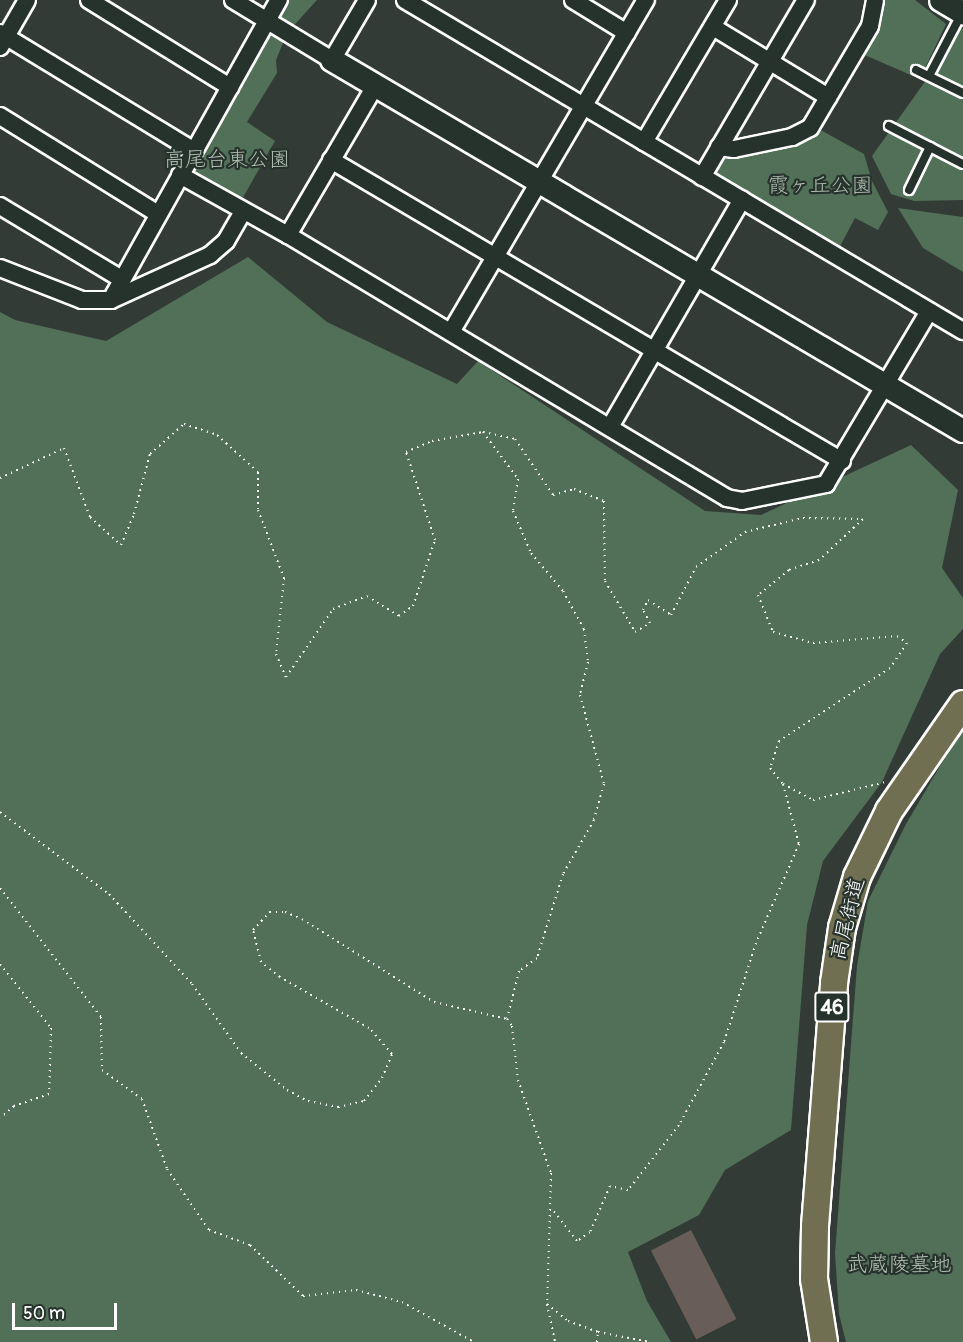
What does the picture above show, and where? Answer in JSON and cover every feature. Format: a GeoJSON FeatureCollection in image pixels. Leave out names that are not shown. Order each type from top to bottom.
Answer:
{"type":"FeatureCollection","features":[{"type":"Feature","properties":{"kind":"main road","name":"高尾街道"},"geometry":{"type":"LineString","coordinates":[[824,1342],[813,1279],[814,1235],[834,983],[842,928],[857,877],[888,811],[963,704]]}},
{"type":"Feature","properties":{"kind":"street"},"geometry":{"type":"LineString","coordinates":[[27,0],[2,39],[194,151]]}},
{"type":"Feature","properties":{"kind":"street"},"geometry":{"type":"LineString","coordinates":[[89,0],[230,87]]}},
{"type":"Feature","properties":{"kind":"street"},"geometry":{"type":"LineString","coordinates":[[233,0],[375,86],[963,431]]}},
{"type":"Feature","properties":{"kind":"street"},"geometry":{"type":"LineString","coordinates":[[111,300],[120,278],[279,0]]}},
{"type":"Feature","properties":{"kind":"street"},"geometry":{"type":"LineString","coordinates":[[332,60],[367,0]]}},
{"type":"Feature","properties":{"kind":"street"},"geometry":{"type":"LineString","coordinates":[[405,0],[963,331]]}},
{"type":"Feature","properties":{"kind":"street"},"geometry":{"type":"LineString","coordinates":[[573,0],[627,33]]}},
{"type":"Feature","properties":{"kind":"street"},"geometry":{"type":"LineString","coordinates":[[451,332],[537,180],[646,0]]}},
{"type":"Feature","properties":{"kind":"street"},"geometry":{"type":"LineString","coordinates":[[644,142],[728,0]]}},
{"type":"Feature","properties":{"kind":"street"},"geometry":{"type":"LineString","coordinates":[[702,177],[806,0]]}},
{"type":"Feature","properties":{"kind":"street"},"geometry":{"type":"LineString","coordinates":[[719,147],[734,149],[802,134],[828,97],[870,26],[875,0]]}},
{"type":"Feature","properties":{"kind":"street"},"geometry":{"type":"LineString","coordinates":[[941,0],[962,13]]}},
{"type":"Feature","properties":{"kind":"street"},"geometry":{"type":"LineString","coordinates":[[713,27],[828,97]]}},
{"type":"Feature","properties":{"kind":"street"},"geometry":{"type":"LineString","coordinates":[[288,235],[375,86]]}},
{"type":"Feature","properties":{"kind":"street"},"geometry":{"type":"LineString","coordinates":[[0,116],[158,214]]}},
{"type":"Feature","properties":{"kind":"street"},"geometry":{"type":"LineString","coordinates":[[331,160],[842,461]]}},
{"type":"Feature","properties":{"kind":"street"},"geometry":{"type":"LineString","coordinates":[[180,175],[288,235],[727,498],[742,501],[826,484],[842,461],[929,311]]}},
{"type":"Feature","properties":{"kind":"street"},"geometry":{"type":"LineString","coordinates":[[610,427],[742,199]]}},
{"type":"Feature","properties":{"kind":"street"},"geometry":{"type":"LineString","coordinates":[[0,206],[120,278]]}},
{"type":"Feature","properties":{"kind":"street"},"geometry":{"type":"LineString","coordinates":[[0,268],[81,300],[111,300],[210,255],[225,241],[243,212]]}},
{"type":"Feature","properties":{"kind":"lane"},"geometry":{"type":"LineString","coordinates":[[929,76],[962,13]]}},
{"type":"Feature","properties":{"kind":"lane"},"geometry":{"type":"LineString","coordinates":[[916,70],[963,93]]}},
{"type":"Feature","properties":{"kind":"lane"},"geometry":{"type":"LineString","coordinates":[[890,126],[963,164]]}},
{"type":"Feature","properties":{"kind":"lane"},"geometry":{"type":"LineString","coordinates":[[909,190],[930,147]]}},
{"type":"Feature","properties":{"kind":"path"},"geometry":{"type":"LineString","coordinates":[[0,478],[64,448],[90,517],[121,545],[134,514],[150,454],[184,424],[218,435],[258,472],[258,510],[284,579],[276,654],[286,677],[333,609],[367,596],[399,616],[413,606],[435,540],[406,452],[432,441],[483,432],[515,439],[553,495],[574,489],[604,501],[605,581],[635,632],[650,623],[643,610],[648,600],[671,615],[696,567],[745,532],[803,518],[863,519],[819,560],[789,570],[758,595],[773,632],[813,643],[897,636],[907,643],[890,668],[779,741],[770,768],[783,784],[813,800],[892,779]]}},
{"type":"Feature","properties":{"kind":"path"},"geometry":{"type":"LineString","coordinates":[[483,432],[518,479],[513,511],[531,553],[563,591],[584,629],[588,662],[580,695],[604,784],[594,820],[563,874],[537,958],[519,971],[507,1019]]}},
{"type":"Feature","properties":{"kind":"path"},"geometry":{"type":"LineString","coordinates":[[552,1209],[577,1241],[590,1232],[610,1186],[628,1190],[639,1179],[679,1125],[719,1052],[756,943],[799,844],[783,784]]}},
{"type":"Feature","properties":{"kind":"path"},"geometry":{"type":"LineString","coordinates":[[0,812],[109,894],[192,984],[241,1053],[287,1090],[308,1101],[338,1107],[364,1101],[382,1078],[392,1054],[369,1028],[280,977],[261,962],[253,930],[270,912],[285,912],[302,919],[434,1002],[507,1019],[512,1026],[518,1080],[551,1173],[552,1209],[547,1304],[554,1342]]}},
{"type":"Feature","properties":{"kind":"path"},"geometry":{"type":"LineString","coordinates":[[0,888],[100,1017],[102,1070],[142,1099],[167,1169],[209,1230],[250,1245],[303,1296],[356,1290],[384,1297],[402,1302],[474,1342]]}},
{"type":"Feature","properties":{"kind":"path"},"geometry":{"type":"LineString","coordinates":[[0,964],[51,1028],[49,1094],[14,1106],[0,1118]]}},
{"type":"Feature","properties":{"kind":"path"},"geometry":{"type":"LineString","coordinates":[[547,1304],[568,1320],[598,1332],[650,1342]]}},
{"type":"Feature","properties":{"kind":"path"},"geometry":{"type":"LineString","coordinates":[[597,1342],[598,1332]]}},
{"type":"Feature","properties":{"kind":"green space","name":"高尾台東公園"},"geometry":{"type":"Polygon","coordinates":[[[279,0],[317,0],[287,33],[276,60],[277,73],[247,122],[275,141],[237,208],[180,175],[279,0]]]}},
{"type":"Feature","properties":{"kind":"green space"},"geometry":{"type":"Polygon","coordinates":[[[882,0],[915,0],[946,24],[920,79],[860,53],[882,0]]]}},
{"type":"Feature","properties":{"kind":"green space"},"geometry":{"type":"Polygon","coordinates":[[[955,26],[963,29],[963,200],[914,201],[891,194],[872,156],[929,76],[955,26]]]}},
{"type":"Feature","properties":{"kind":"green space","name":"霞ヶ丘公園"},"geometry":{"type":"Polygon","coordinates":[[[817,128],[864,154],[872,181],[888,212],[878,230],[855,218],[838,250],[714,178],[714,168],[719,159],[809,141],[817,128]]]}},
{"type":"Feature","properties":{"kind":"green space"},"geometry":{"type":"Polygon","coordinates":[[[898,208],[963,217],[963,272],[923,248],[898,208]]]}},
{"type":"Feature","properties":{"kind":"green space"},"geometry":{"type":"Polygon","coordinates":[[[248,257],[327,322],[457,384],[478,361],[705,511],[761,515],[911,445],[958,490],[942,568],[963,598],[963,629],[940,654],[882,782],[823,861],[807,925],[791,1130],[725,1170],[699,1215],[628,1252],[647,1301],[671,1342],[0,1342],[0,312],[15,320],[106,341],[248,257]]]}},
{"type":"Feature","properties":{"kind":"green space","name":"武蔵陵墓地"},"geometry":{"type":"Polygon","coordinates":[[[963,727],[963,1342],[846,1342],[839,1314],[835,1253],[857,966],[868,901],[906,824],[963,727]]]}},
{"type":"Feature","properties":{"kind":"building"},"geometry":{"type":"Polygon","coordinates":[[[691,1230],[736,1319],[696,1340],[651,1250],[691,1230]]]}}]}
